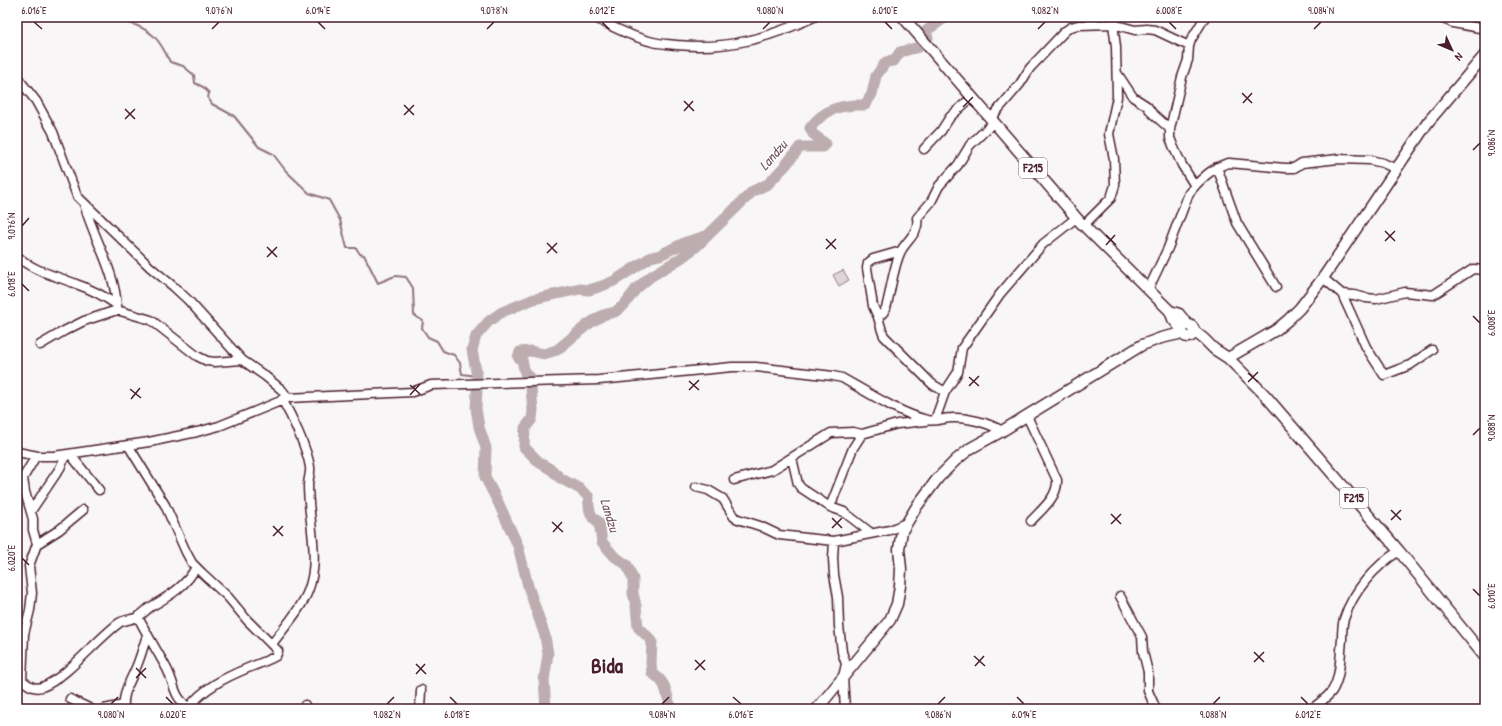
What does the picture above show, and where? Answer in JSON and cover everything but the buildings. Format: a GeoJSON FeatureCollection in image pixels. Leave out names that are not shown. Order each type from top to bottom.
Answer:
{"type":"FeatureCollection","features":[{"type":"Feature","properties":{"kind":"main road","name":"F215"},"geometry":{"type":"LineString","coordinates":[[903,17],[1076,218],[1148,290],[1170,310],[1179,314],[1187,331],[1204,339],[1214,349],[1228,358],[1265,395],[1399,551],[1485,656]]}},
{"type":"Feature","properties":{"kind":"main road"},"geometry":{"type":"LineString","coordinates":[[1228,358],[1276,330],[1300,308],[1323,278],[1428,122],[1485,55]]}},
{"type":"Feature","properties":{"kind":"main road"},"geometry":{"type":"LineString","coordinates":[[817,709],[890,620],[897,604],[901,569],[899,549],[902,531],[938,478],[956,460],[971,448],[1027,416],[1142,345],[1187,331]]}},
{"type":"Feature","properties":{"kind":"street"},"geometry":{"type":"LineString","coordinates":[[594,17],[614,28],[647,40],[690,46],[739,44],[766,36],[814,17]]}},
{"type":"Feature","properties":{"kind":"street"},"geometry":{"type":"LineString","coordinates":[[1195,186],[1182,165],[1174,148],[1170,138],[1170,129],[1182,77],[1188,60],[1189,46],[1205,17]]}},
{"type":"Feature","properties":{"kind":"street"},"geometry":{"type":"LineString","coordinates":[[1438,17],[1453,23],[1485,29]]}},
{"type":"Feature","properties":{"kind":"street"},"geometry":{"type":"LineString","coordinates":[[878,317],[884,313],[886,308],[901,251],[917,227],[917,218],[930,202],[939,186],[958,165],[970,144],[992,120],[1020,84],[1030,68],[1065,31],[1078,25],[1113,24],[1135,30],[1155,30],[1189,46]]}},
{"type":"Feature","properties":{"kind":"street"},"geometry":{"type":"LineString","coordinates":[[1084,225],[1111,198],[1115,185],[1114,159],[1109,134],[1117,97],[1116,48],[1113,24]]}},
{"type":"Feature","properties":{"kind":"street"},"geometry":{"type":"LineString","coordinates":[[1117,74],[1133,97],[1147,106],[1152,113],[1170,129]]}},
{"type":"Feature","properties":{"kind":"street"},"geometry":{"type":"LineString","coordinates":[[17,77],[31,93],[44,116],[58,145],[74,190],[85,205],[150,267],[188,300],[242,360],[282,390],[310,467],[308,484],[313,550],[313,576],[304,600],[272,644]]}},
{"type":"Feature","properties":{"kind":"street"},"geometry":{"type":"LineString","coordinates":[[924,149],[941,131],[947,121],[972,97]]}},
{"type":"Feature","properties":{"kind":"street"},"geometry":{"type":"LineString","coordinates":[[1148,290],[1168,248],[1187,198],[1195,186],[1217,167],[1229,163],[1294,168],[1302,164],[1343,159],[1370,160],[1383,163],[1396,169]]}},
{"type":"Feature","properties":{"kind":"street"},"geometry":{"type":"LineString","coordinates":[[1217,167],[1236,223],[1276,287]]}},
{"type":"Feature","properties":{"kind":"street"},"geometry":{"type":"LineString","coordinates":[[85,205],[89,220],[110,269],[117,308]]}},
{"type":"Feature","properties":{"kind":"street"},"geometry":{"type":"LineString","coordinates":[[932,420],[945,392],[958,372],[962,348],[1000,294],[1043,244],[1076,218]]}},
{"type":"Feature","properties":{"kind":"street"},"geometry":{"type":"LineString","coordinates":[[901,251],[872,259],[868,263],[867,268],[873,306],[882,331],[896,349],[932,384],[945,392]]}},
{"type":"Feature","properties":{"kind":"street"},"geometry":{"type":"LineString","coordinates":[[17,256],[34,269],[75,283],[99,294],[117,308],[150,320],[197,356],[207,361],[215,362],[242,360]]}},
{"type":"Feature","properties":{"kind":"street"},"geometry":{"type":"LineString","coordinates":[[1342,294],[1376,299],[1405,292],[1433,295],[1473,269],[1485,270]]}},
{"type":"Feature","properties":{"kind":"street"},"geometry":{"type":"LineString","coordinates":[[1323,278],[1342,294],[1366,347],[1384,375],[1410,365],[1432,350]]}},
{"type":"Feature","properties":{"kind":"street"},"geometry":{"type":"LineString","coordinates":[[40,344],[84,321],[117,308]]}},
{"type":"Feature","properties":{"kind":"street"},"geometry":{"type":"LineString","coordinates":[[17,452],[36,456],[68,454],[128,445],[197,432],[219,426],[285,399],[412,392],[431,385],[599,380],[699,370],[756,367],[842,378],[911,415],[932,420]]}},
{"type":"Feature","properties":{"kind":"street"},"geometry":{"type":"LineString","coordinates":[[1027,416],[1058,484],[1052,498],[1031,521]]}},
{"type":"Feature","properties":{"kind":"street"},"geometry":{"type":"LineString","coordinates":[[734,480],[772,470],[831,433],[853,432],[862,434],[897,424],[953,418],[987,423],[1002,431]]}},
{"type":"Feature","properties":{"kind":"street"},"geometry":{"type":"LineString","coordinates":[[830,507],[853,448],[862,434]]}},
{"type":"Feature","properties":{"kind":"street"},"geometry":{"type":"LineString","coordinates":[[128,445],[165,505],[186,552],[196,567],[228,597],[247,620],[278,651],[276,656],[222,679],[204,690],[189,708],[177,696],[171,677],[147,636],[138,617]]}},
{"type":"Feature","properties":{"kind":"street"},"geometry":{"type":"LineString","coordinates":[[68,454],[98,490]]}},
{"type":"Feature","properties":{"kind":"street"},"geometry":{"type":"LineString","coordinates":[[31,511],[68,454]]}},
{"type":"Feature","properties":{"kind":"street"},"geometry":{"type":"LineString","coordinates":[[36,456],[23,478],[37,544],[29,566],[32,593],[30,610],[24,634],[20,679],[28,686],[35,688],[48,684],[66,671],[104,635],[121,622],[138,617],[148,609],[163,601],[189,579],[196,567]]}},
{"type":"Feature","properties":{"kind":"street"},"geometry":{"type":"LineString","coordinates":[[792,458],[798,484],[801,488],[830,507],[844,512],[871,533]]}},
{"type":"Feature","properties":{"kind":"street"},"geometry":{"type":"LineString","coordinates":[[696,487],[708,490],[723,499],[734,517],[738,520],[760,526],[779,536],[834,541],[890,530],[906,523]]}},
{"type":"Feature","properties":{"kind":"street"},"geometry":{"type":"LineString","coordinates":[[37,544],[59,530],[83,510]]}},
{"type":"Feature","properties":{"kind":"street"},"geometry":{"type":"LineString","coordinates":[[834,541],[834,575],[838,597],[842,652],[846,664],[843,677],[845,709]]}},
{"type":"Feature","properties":{"kind":"street"},"geometry":{"type":"LineString","coordinates":[[1312,709],[1325,699],[1332,691],[1336,683],[1340,664],[1344,620],[1353,597],[1378,566],[1399,551]]}},
{"type":"Feature","properties":{"kind":"street"},"geometry":{"type":"LineString","coordinates":[[1120,596],[1142,637],[1143,652],[1148,672],[1148,691],[1156,709]]}},
{"type":"Feature","properties":{"kind":"street"},"geometry":{"type":"LineString","coordinates":[[104,709],[124,707],[124,696],[127,685],[139,660],[147,636]]}},
{"type":"Feature","properties":{"kind":"street"},"geometry":{"type":"LineString","coordinates":[[420,709],[421,690]]}},
{"type":"Feature","properties":{"kind":"street"},"geometry":{"type":"LineString","coordinates":[[70,699],[91,709]]}},
{"type":"Feature","properties":{"kind":"shaded area"},"geometry":{"type":"Polygon","coordinates":[[[843,270],[849,280],[839,286],[833,275],[843,270]]]}},
{"type":"Feature","properties":{"kind":"waterway"},"geometry":{"type":"LineString","coordinates":[[107,17],[135,25],[148,31],[158,41],[170,62],[183,66],[194,75],[195,83],[203,87],[209,93],[208,98],[212,104],[234,116],[259,147],[273,154],[286,171],[309,193],[329,200],[340,220],[347,248],[356,248],[360,254],[364,255],[378,283],[395,276],[406,277],[413,288],[414,315],[423,321],[422,328],[428,337],[437,341],[443,351],[454,355],[460,363],[462,374],[477,376]]}},
{"type":"Feature","properties":{"kind":"waterway","name":"Landzu"},"geometry":{"type":"LineString","coordinates":[[928,38],[926,31],[946,17]]}},
{"type":"Feature","properties":{"kind":"waterway","name":"Landzu"},"geometry":{"type":"LineString","coordinates":[[531,378],[525,373],[522,360],[518,357],[520,352],[531,351],[544,354],[557,350],[587,325],[603,315],[615,312],[624,305],[636,289],[650,277],[681,258],[697,246],[753,191],[768,184],[800,147],[823,147],[826,144],[813,134],[810,128],[821,116],[841,107],[865,105],[872,94],[876,76],[886,62],[894,61],[900,52],[919,47]]}},
{"type":"Feature","properties":{"kind":"waterway","name":"Landzu"},"geometry":{"type":"LineString","coordinates":[[477,376],[472,350],[476,336],[489,321],[502,312],[534,299],[580,289],[589,290],[602,286],[614,281],[651,257],[660,255],[686,242],[706,236]]}},
{"type":"Feature","properties":{"kind":"waterway","name":"Landzu"},"geometry":{"type":"LineString","coordinates":[[531,388],[533,410],[532,419],[525,428],[524,447],[540,463],[552,470],[560,478],[580,489],[589,497],[591,515],[599,522],[602,542],[614,556],[627,565],[633,579],[633,593],[638,627],[652,641],[652,673],[662,681],[672,709]]}},
{"type":"Feature","properties":{"kind":"waterway","name":"Landzu"},"geometry":{"type":"LineString","coordinates":[[477,391],[476,408],[479,427],[486,448],[485,477],[518,546],[528,586],[545,636],[548,654],[544,680],[546,709]]}},
{"type":"Feature","properties":{"kind":"district","name":"Bida"},"geometry":{"type":"Point","coordinates":[607,666]}}]}
